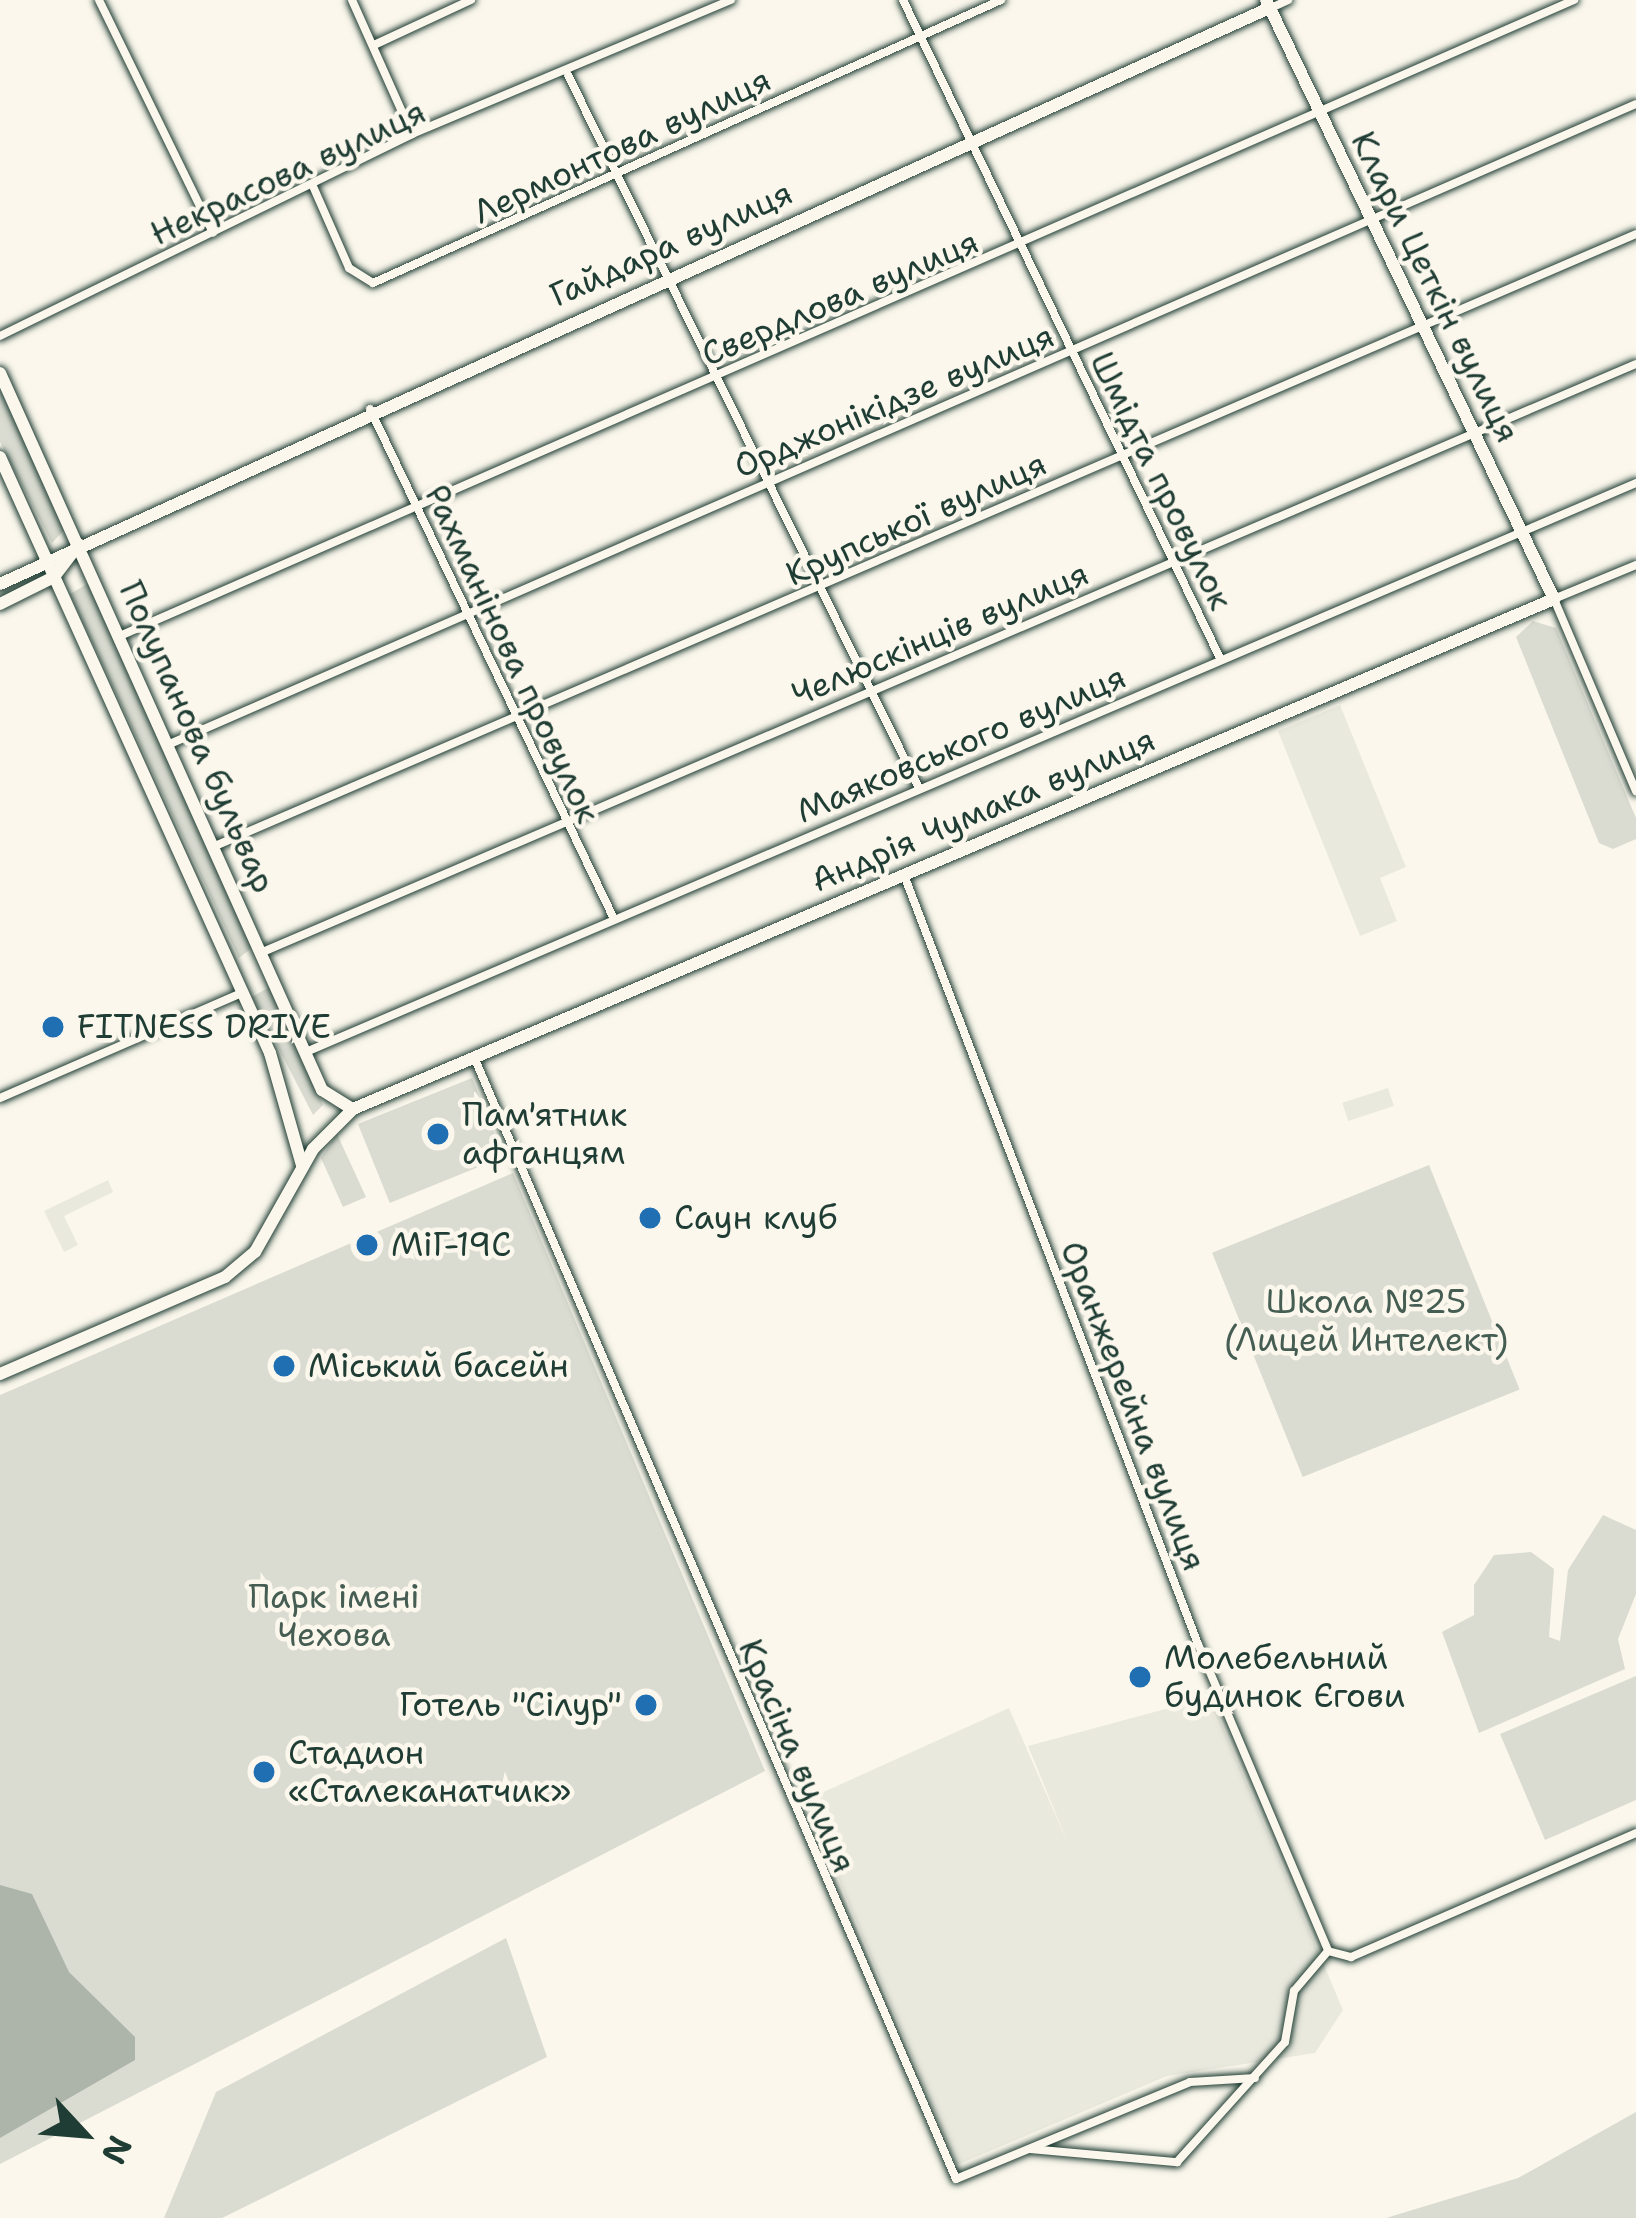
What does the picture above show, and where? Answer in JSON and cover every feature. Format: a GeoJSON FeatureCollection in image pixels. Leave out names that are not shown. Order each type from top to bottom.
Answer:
{"type":"FeatureCollection","features":[{"type":"Feature","properties":{"kind":"street"},"geometry":{"type":"LineString","coordinates":[[99,0],[213,233]]}},
{"type":"Feature","properties":{"kind":"street"},"geometry":{"type":"LineString","coordinates":[[352,0],[412,134]]}},
{"type":"Feature","properties":{"kind":"street"},"geometry":{"type":"LineString","coordinates":[[374,45],[471,0]]}},
{"type":"Feature","properties":{"kind":"street","name":"Некрасова вулиця"},"geometry":{"type":"LineString","coordinates":[[0,336],[412,134],[568,75],[730,0]]}},
{"type":"Feature","properties":{"kind":"street","name":"Шмідта провулок"},"geometry":{"type":"LineString","coordinates":[[903,0],[1220,658]]}},
{"type":"Feature","properties":{"kind":"street","name":"Лермонтова вулиця"},"geometry":{"type":"LineString","coordinates":[[312,184],[349,268],[373,283],[619,177],[1001,0]]}},
{"type":"Feature","properties":{"kind":"street","name":"Гайдара вулиця"},"geometry":{"type":"LineString","coordinates":[[0,584],[668,273],[969,142],[1268,4],[1288,0]]}},
{"type":"Feature","properties":{"kind":"street","name":"Свердлова вулиця"},"geometry":{"type":"LineString","coordinates":[[122,635],[1320,116],[1574,0]]}},
{"type":"Feature","properties":{"kind":"street","name":"Клари Цеткін вулиця"},"geometry":{"type":"LineString","coordinates":[[1268,4],[1554,599]]}},
{"type":"Feature","properties":{"kind":"street"},"geometry":{"type":"LineString","coordinates":[[568,75],[919,788]]}},
{"type":"Feature","properties":{"kind":"street","name":"Орджонікідзе вулиця"},"geometry":{"type":"LineString","coordinates":[[172,742],[1636,104]]}},
{"type":"Feature","properties":{"kind":"street","name":"Крупської вулиця"},"geometry":{"type":"LineString","coordinates":[[215,846],[1636,234]]}},
{"type":"Feature","properties":{"kind":"street","name":"Челюскінців вулиця"},"geometry":{"type":"LineString","coordinates":[[265,951],[1636,364]]}},
{"type":"Feature","properties":{"kind":"street","name":"Полупанова бульвар"},"geometry":{"type":"LineString","coordinates":[[0,373],[172,742],[306,1052],[331,1104],[352,1109]]}},
{"type":"Feature","properties":{"kind":"street","name":"Рахманінова провулок"},"geometry":{"type":"LineString","coordinates":[[370,410],[513,717],[614,919]]}},
{"type":"Feature","properties":{"kind":"street","name":"Полупанова бульвар"},"geometry":{"type":"LineString","coordinates":[[0,457],[295,1114],[302,1171]]}},
{"type":"Feature","properties":{"kind":"street","name":"Маяковського вулиця"},"geometry":{"type":"LineString","coordinates":[[306,1052],[1636,483]]}},
{"type":"Feature","properties":{"kind":"street"},"geometry":{"type":"LineString","coordinates":[[0,604],[54,577],[80,543]]}},
{"type":"Feature","properties":{"kind":"street","name":"Андрія Чумака вулиця"},"geometry":{"type":"LineString","coordinates":[[334,1122],[352,1109],[474,1055],[1636,565]]}},
{"type":"Feature","properties":{"kind":"street"},"geometry":{"type":"LineString","coordinates":[[1554,599],[1636,790]]}},
{"type":"Feature","properties":{"kind":"street","name":"Оранжерейна вулиця"},"geometry":{"type":"LineString","coordinates":[[904,873],[1328,1951]]}},
{"type":"Feature","properties":{"kind":"street"},"geometry":{"type":"LineString","coordinates":[[0,1098],[242,993]]}},
{"type":"Feature","properties":{"kind":"street","name":"Красіна вулиця"},"geometry":{"type":"LineString","coordinates":[[474,1055],[956,2180],[1190,2082],[1255,2078]]}},
{"type":"Feature","properties":{"kind":"street"},"geometry":{"type":"LineString","coordinates":[[295,1114],[320,1128],[334,1122]]}},
{"type":"Feature","properties":{"kind":"street"},"geometry":{"type":"LineString","coordinates":[[0,1374],[197,1296],[255,1252],[334,1122]]}},
{"type":"Feature","properties":{"kind":"street"},"geometry":{"type":"LineString","coordinates":[[1029,2149],[1177,2162],[1285,2042],[1294,1991],[1328,1951],[1351,1958],[1636,1833]]}},
{"type":"Feature","properties":{"kind":"shaded area"},"geometry":{"type":"Polygon","coordinates":[[[1340,705],[1406,867],[1380,878],[1397,921],[1360,936],[1278,731],[1340,705]]]}},
{"type":"Feature","properties":{"kind":"shaded area"},"geometry":{"type":"Polygon","coordinates":[[[1388,1088],[1394,1106],[1348,1121],[1342,1103],[1388,1088]]]}},
{"type":"Feature","properties":{"kind":"shaded area"},"geometry":{"type":"Polygon","coordinates":[[[108,1180],[113,1192],[64,1216],[78,1245],[64,1252],[44,1211],[108,1180]]]}},
{"type":"Feature","properties":{"kind":"shaded area"},"geometry":{"type":"Polygon","coordinates":[[[1210,1697],[1343,2010],[1315,2053],[1167,2076],[957,2165],[806,1800],[1009,1708],[1069,1846],[1028,1746],[1210,1697]]]}},
{"type":"Feature","properties":{"kind":"shaded area"},"geometry":{"type":"Polygon","coordinates":[[[0,1885],[32,1894],[69,1972],[135,2037],[135,2060],[0,2138],[0,1885]]]}},
{"type":"Feature","properties":{"kind":"green space"},"geometry":{"type":"Polygon","coordinates":[[[0,390],[65,529],[52,543],[0,442],[0,390]]]}},
{"type":"Feature","properties":{"kind":"green space"},"geometry":{"type":"Polygon","coordinates":[[[89,583],[254,946],[239,958],[70,594],[89,583]]]}},
{"type":"Feature","properties":{"kind":"green space"},"geometry":{"type":"Polygon","coordinates":[[[1533,621],[1556,628],[1636,818],[1636,839],[1613,849],[1599,843],[1516,637],[1533,621]]]}},
{"type":"Feature","properties":{"kind":"green space"},"geometry":{"type":"Polygon","coordinates":[[[271,986],[323,1105],[313,1115],[252,997],[271,986]]]}},
{"type":"Feature","properties":{"kind":"green space"},"geometry":{"type":"Polygon","coordinates":[[[472,1078],[504,1157],[390,1203],[358,1124],[472,1078]]]}},
{"type":"Feature","properties":{"kind":"green space"},"geometry":{"type":"Polygon","coordinates":[[[337,1134],[366,1197],[343,1207],[321,1158],[337,1134]]]}},
{"type":"Feature","properties":{"kind":"green space","name":"Школа №25 (Лицей Интелект)"},"geometry":{"type":"Polygon","coordinates":[[[1429,1165],[1520,1389],[1303,1477],[1212,1253],[1429,1165]]]}},
{"type":"Feature","properties":{"kind":"green space","name":"Парк імені Чехова"},"geometry":{"type":"Polygon","coordinates":[[[513,1173],[765,1771],[0,2164],[0,1395],[513,1173]]]}},
{"type":"Feature","properties":{"kind":"green space"},"geometry":{"type":"Polygon","coordinates":[[[1603,1515],[1636,1530],[1636,1594],[1618,1639],[1625,1669],[1479,1733],[1442,1632],[1474,1615],[1474,1585],[1494,1555],[1531,1552],[1554,1569],[1549,1637],[1560,1641],[1568,1570],[1603,1515]]]}},
{"type":"Feature","properties":{"kind":"green space"},"geometry":{"type":"Polygon","coordinates":[[[1636,1676],[1636,1800],[1545,1840],[1500,1734],[1636,1676]]]}},
{"type":"Feature","properties":{"kind":"green space"},"geometry":{"type":"Polygon","coordinates":[[[506,1938],[547,2057],[222,2218],[164,2218],[216,2092],[506,1938]]]}},
{"type":"Feature","properties":{"kind":"green space"},"geometry":{"type":"Polygon","coordinates":[[[1636,2112],[1636,2218],[1386,2218],[1518,2178],[1636,2112]]]}},
{"type":"Feature","properties":{"kind":"place","name":"FITNESS DRIVE"},"geometry":{"type":"Point","coordinates":[53,1027]}},
{"type":"Feature","properties":{"kind":"place","name":"Пам'ятник афганцям"},"geometry":{"type":"Point","coordinates":[438,1134]}},
{"type":"Feature","properties":{"kind":"place","name":"Саун клуб"},"geometry":{"type":"Point","coordinates":[650,1218]}},
{"type":"Feature","properties":{"kind":"place","name":"МіГ-19С"},"geometry":{"type":"Point","coordinates":[367,1245]}},
{"type":"Feature","properties":{"kind":"place","name":"Міський басейн"},"geometry":{"type":"Point","coordinates":[284,1366]}},
{"type":"Feature","properties":{"kind":"place","name":"Молебельний будинок Єгови"},"geometry":{"type":"Point","coordinates":[1140,1677]}},
{"type":"Feature","properties":{"kind":"place","name":"Готель \"Сілур\""},"geometry":{"type":"Point","coordinates":[646,1705]}},
{"type":"Feature","properties":{"kind":"place","name":"Стадион «Сталеканатчик»"},"geometry":{"type":"Point","coordinates":[264,1772]}}]}
